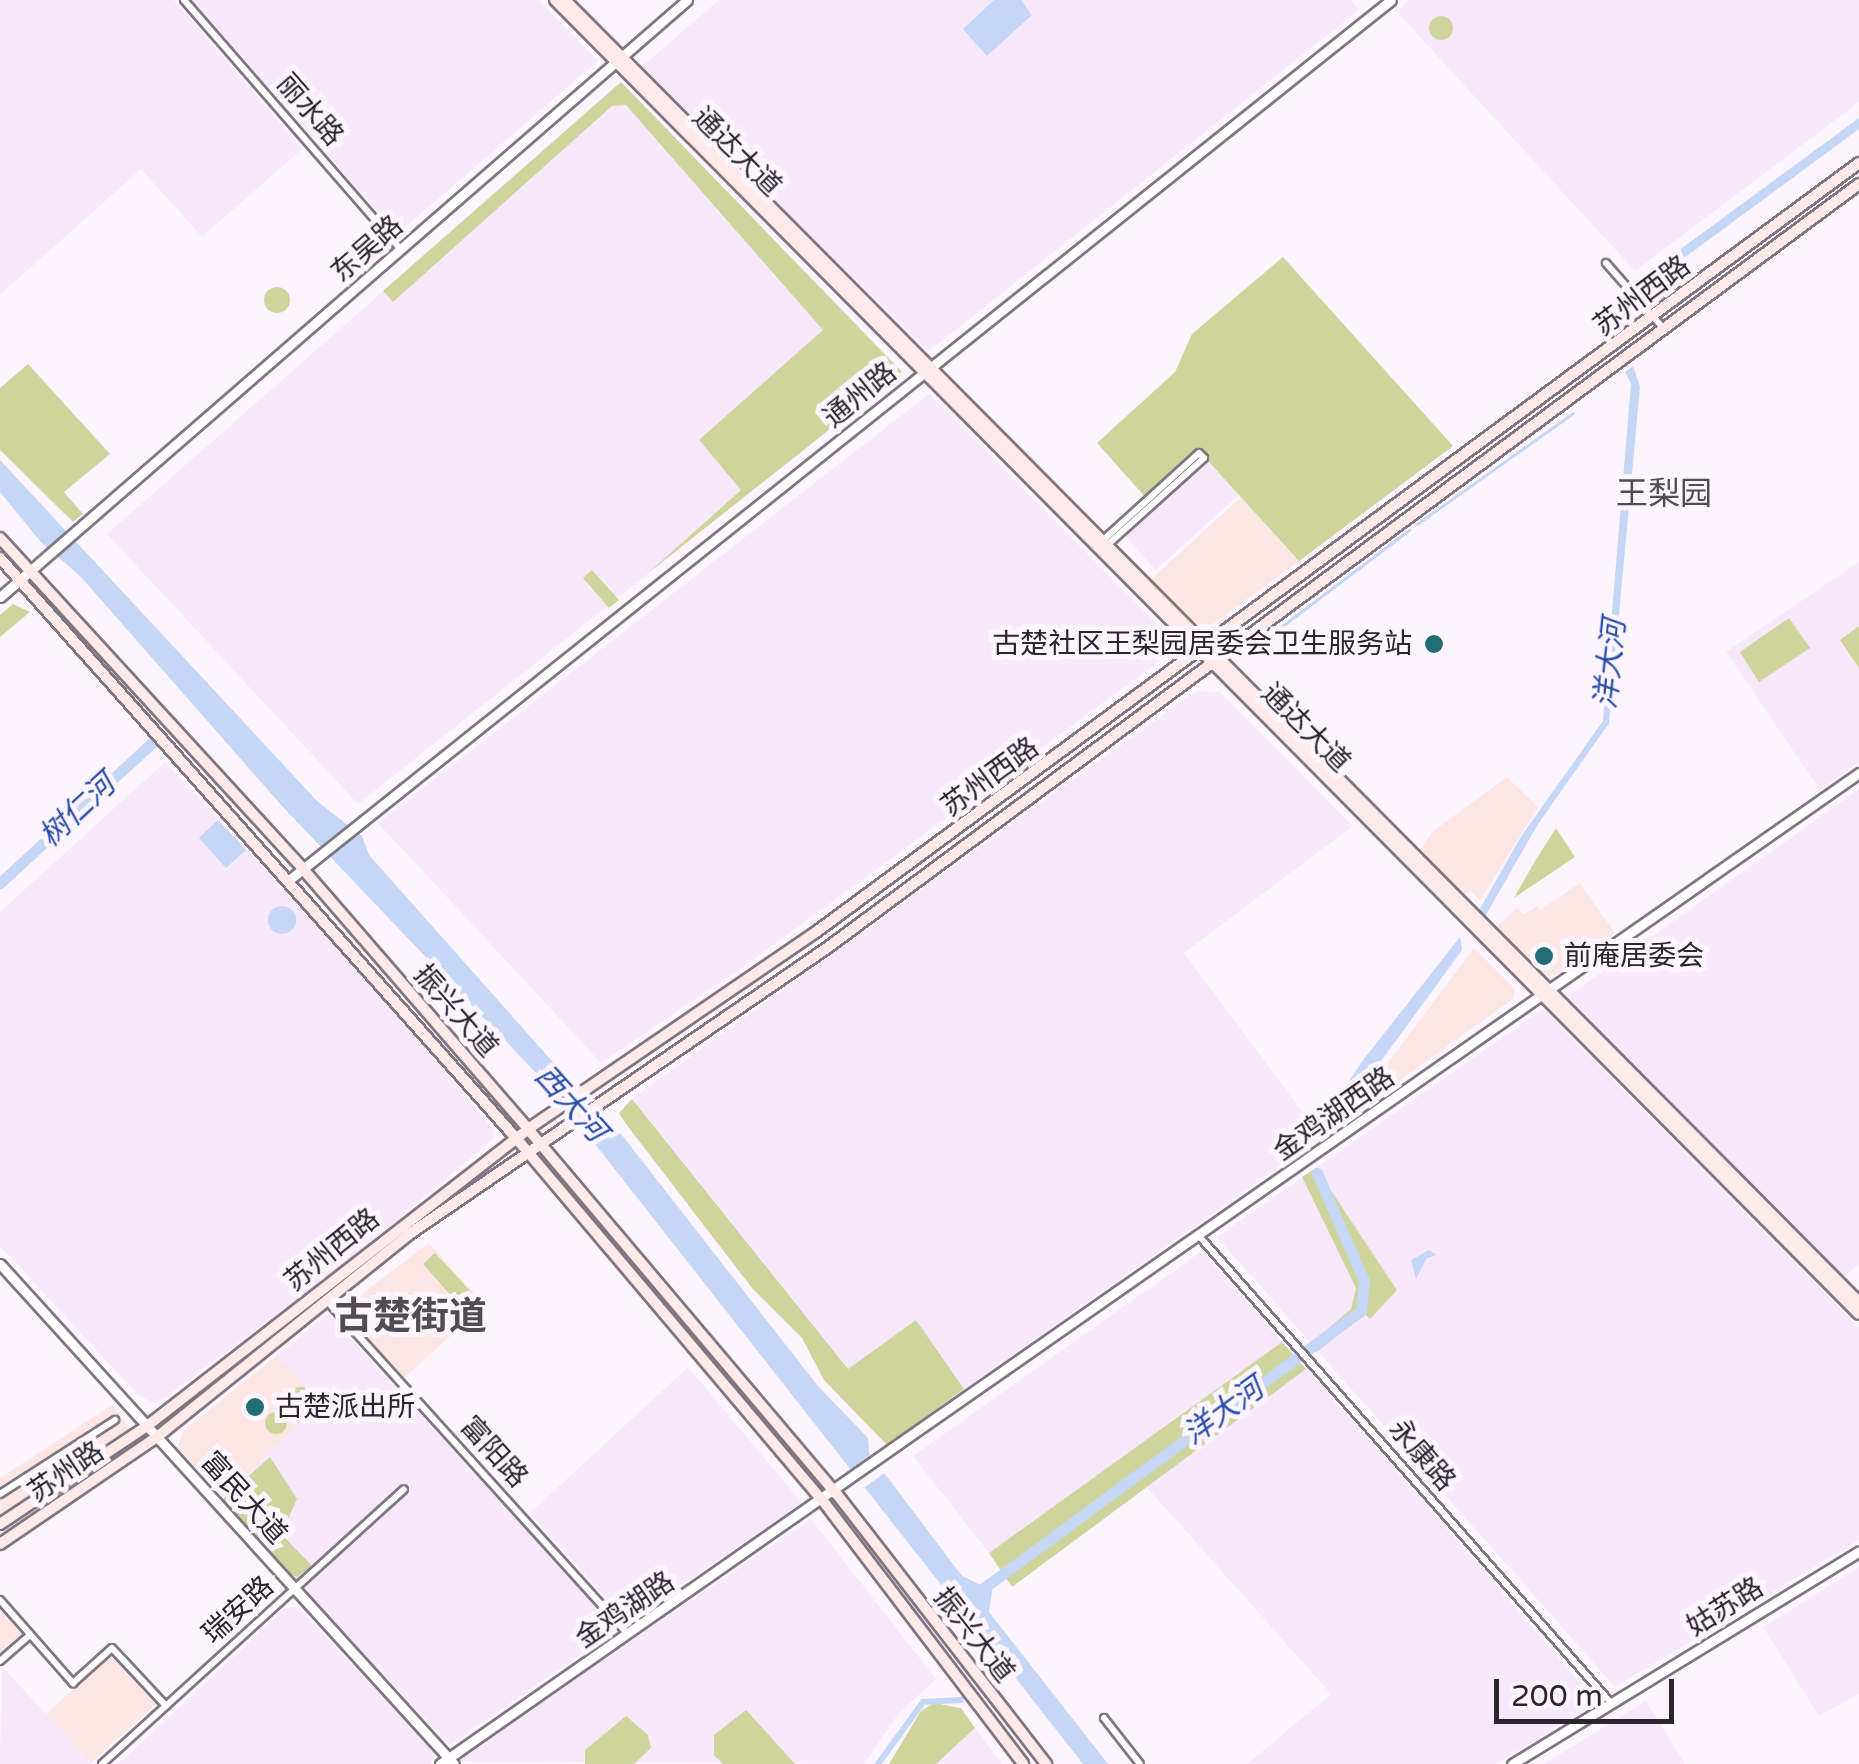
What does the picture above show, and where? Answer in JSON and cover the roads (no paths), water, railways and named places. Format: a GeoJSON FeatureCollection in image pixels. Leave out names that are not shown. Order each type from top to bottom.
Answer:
{"type":"FeatureCollection","features":[{"type":"Feature","properties":{"kind":"main road","name":"通达大道"},"geometry":{"type":"LineString","coordinates":[[555,0],[619,59],[928,370],[1859,1314]]}},
{"type":"Feature","properties":{"kind":"main road","name":"通达大道"},"geometry":{"type":"LineString","coordinates":[[566,0],[619,59]]}},
{"type":"Feature","properties":{"kind":"main road","name":"苏州西路"},"geometry":{"type":"LineString","coordinates":[[148,1426],[528,1129],[816,932],[1859,162]]}},
{"type":"Feature","properties":{"kind":"main road","name":"苏州西路"},"geometry":{"type":"LineString","coordinates":[[157,1436],[326,1300],[498,1174],[827,948],[1859,184]]}},
{"type":"Feature","properties":{"kind":"main road","name":"振兴大道"},"geometry":{"type":"LineString","coordinates":[[0,538],[36,566],[541,1144],[836,1493],[1046,1764]]}},
{"type":"Feature","properties":{"kind":"main road","name":"振兴大道"},"geometry":{"type":"LineString","coordinates":[[0,558],[502,1121],[823,1501],[1023,1764]]}},
{"type":"Feature","properties":{"kind":"main road","name":"通达大道"},"geometry":{"type":"LineString","coordinates":[[1544,994],[1859,1302]]}},
{"type":"Feature","properties":{"kind":"main road"},"geometry":{"type":"LineString","coordinates":[[510,1108],[550,1114]]}},
{"type":"Feature","properties":{"kind":"main road"},"geometry":{"type":"LineString","coordinates":[[502,1121],[499,1151],[509,1167]]}},
{"type":"Feature","properties":{"kind":"main road"},"geometry":{"type":"LineString","coordinates":[[561,1131],[558,1158],[569,1178]]}},
{"type":"Feature","properties":{"kind":"main road"},"geometry":{"type":"LineString","coordinates":[[498,1174],[528,1166],[553,1182]]}},
{"type":"Feature","properties":{"kind":"main road","name":"苏州路"},"geometry":{"type":"LineString","coordinates":[[0,1524],[148,1426]]}},
{"type":"Feature","properties":{"kind":"main road","name":"苏州路"},"geometry":{"type":"LineString","coordinates":[[0,1544],[157,1436]]}},
{"type":"Feature","properties":{"kind":"street","name":"丽水路"},"geometry":{"type":"LineString","coordinates":[[184,0],[401,250]]}},
{"type":"Feature","properties":{"kind":"street","name":"东吴路"},"geometry":{"type":"LineString","coordinates":[[36,566],[686,0]]}},
{"type":"Feature","properties":{"kind":"street","name":"通州路"},"geometry":{"type":"LineString","coordinates":[[288,880],[1390,0]]}},
{"type":"Feature","properties":{"kind":"street"},"geometry":{"type":"LineString","coordinates":[[1822,190],[1832,203]]}},
{"type":"Feature","properties":{"kind":"street"},"geometry":{"type":"LineString","coordinates":[[1606,263],[1664,329]]}},
{"type":"Feature","properties":{"kind":"street"},"geometry":{"type":"LineString","coordinates":[[1685,292],[1695,306]]}},
{"type":"Feature","properties":{"kind":"street"},"geometry":{"type":"LineString","coordinates":[[1626,336],[1636,349]]}},
{"type":"Feature","properties":{"kind":"street"},"geometry":{"type":"LineString","coordinates":[[1102,546],[1204,458],[1200,453],[1164,490]]}},
{"type":"Feature","properties":{"kind":"street"},"geometry":{"type":"LineString","coordinates":[[0,596],[36,566]]}},
{"type":"Feature","properties":{"kind":"street","name":"金鸡湖西路"},"geometry":{"type":"LineString","coordinates":[[836,1493],[1859,773]]}},
{"type":"Feature","properties":{"kind":"street","name":"永康路"},"geometry":{"type":"LineString","coordinates":[[1199,1236],[1611,1703]]}},
{"type":"Feature","properties":{"kind":"street","name":"富民大道"},"geometry":{"type":"LineString","coordinates":[[0,1264],[296,1588],[447,1762]]}},
{"type":"Feature","properties":{"kind":"street","name":"富阳路"},"geometry":{"type":"LineString","coordinates":[[326,1300],[628,1634]]}},
{"type":"Feature","properties":{"kind":"street"},"geometry":{"type":"LineString","coordinates":[[0,1494],[115,1420]]}},
{"type":"Feature","properties":{"kind":"street","name":"瑞安路"},"geometry":{"type":"LineString","coordinates":[[102,1764],[404,1489]]}},
{"type":"Feature","properties":{"kind":"street","name":"金鸡湖路"},"geometry":{"type":"LineString","coordinates":[[447,1762],[836,1493]]}},
{"type":"Feature","properties":{"kind":"street","name":"姑苏路"},"geometry":{"type":"LineString","coordinates":[[1512,1764],[1859,1551]]}},
{"type":"Feature","properties":{"kind":"street"},"geometry":{"type":"LineString","coordinates":[[0,1600],[72,1683],[112,1648],[166,1706]]}},
{"type":"Feature","properties":{"kind":"street"},"geometry":{"type":"LineString","coordinates":[[0,1662],[30,1635]]}},
{"type":"Feature","properties":{"kind":"street"},"geometry":{"type":"LineString","coordinates":[[1104,1718],[1140,1764]]}},
{"type":"Feature","properties":{"kind":"water"},"geometry":{"type":"Polygon","coordinates":[[[994,0],[1021,0],[1032,15],[987,56],[963,29],[994,0]]]}},
{"type":"Feature","properties":{"kind":"water"},"geometry":{"type":"Polygon","coordinates":[[[1859,118],[1859,129],[1646,286],[1640,279],[1859,118]]]}},
{"type":"Feature","properties":{"kind":"water"},"geometry":{"type":"Polygon","coordinates":[[[1633,366],[1640,387],[1609,723],[1538,824],[1483,920],[1477,914],[1522,835],[1603,721],[1631,383],[1625,372],[1633,366]]]}},
{"type":"Feature","properties":{"kind":"water","name":"西大河"},"geometry":{"type":"Polygon","coordinates":[[[0,460],[318,802],[362,836],[369,855],[599,1114],[607,1116],[817,1385],[868,1438],[869,1453],[962,1576],[992,1590],[989,1612],[1108,1764],[1083,1764],[1014,1676],[997,1677],[997,1656],[555,1093],[282,806],[81,577],[40,541],[0,492],[0,460]]]}},
{"type":"Feature","properties":{"kind":"water"},"geometry":{"type":"Polygon","coordinates":[[[218,820],[246,850],[226,868],[199,838],[218,820]]]}},
{"type":"Feature","properties":{"kind":"water"},"geometry":{"type":"Polygon","coordinates":[[[282,906],[292,910],[296,920],[292,930],[282,934],[272,930],[268,920],[272,910],[282,906]]]}},
{"type":"Feature","properties":{"kind":"water"},"geometry":{"type":"Polygon","coordinates":[[[1460,937],[1462,950],[1344,1112],[1324,1129],[1321,1122],[1364,1059],[1460,937]]]}},
{"type":"Feature","properties":{"kind":"water"},"geometry":{"type":"Polygon","coordinates":[[[1429,1250],[1437,1255],[1427,1258],[1416,1279],[1411,1260],[1429,1250]]]}},
{"type":"Feature","properties":{"kind":"waterway"},"geometry":{"type":"LineString","coordinates":[[1417,524],[1573,413]]}},
{"type":"Feature","properties":{"kind":"waterway"},"geometry":{"type":"LineString","coordinates":[[1273,633],[1409,530]]}},
{"type":"Feature","properties":{"kind":"waterway","name":"树仁河"},"geometry":{"type":"LineString","coordinates":[[0,883],[157,738]]}},
{"type":"Feature","properties":{"kind":"waterway","name":"洋大河"},"geometry":{"type":"LineString","coordinates":[[978,1592],[1361,1311],[1364,1281],[1317,1173]]}},
{"type":"Feature","properties":{"kind":"waterway","name":"洋大河"},"geometry":{"type":"LineString","coordinates":[[878,1764],[923,1702],[961,1700]]}},
{"type":"Feature","properties":{"kind":"place","name":"古楚社区王梨园居委会卫生服务站"},"geometry":{"type":"Point","coordinates":[1434,644]}},
{"type":"Feature","properties":{"kind":"place","name":"前庵居委会"},"geometry":{"type":"Point","coordinates":[1544,956]}},
{"type":"Feature","properties":{"kind":"place","name":"古楚派出所"},"geometry":{"type":"Point","coordinates":[255,1407]}},
{"type":"Feature","properties":{"kind":"district","name":"王梨园"},"geometry":{"type":"Point","coordinates":[1664,494]}},
{"type":"Feature","properties":{"kind":"district","name":"古楚街道"},"geometry":{"type":"Point","coordinates":[411,1318]}}]}
